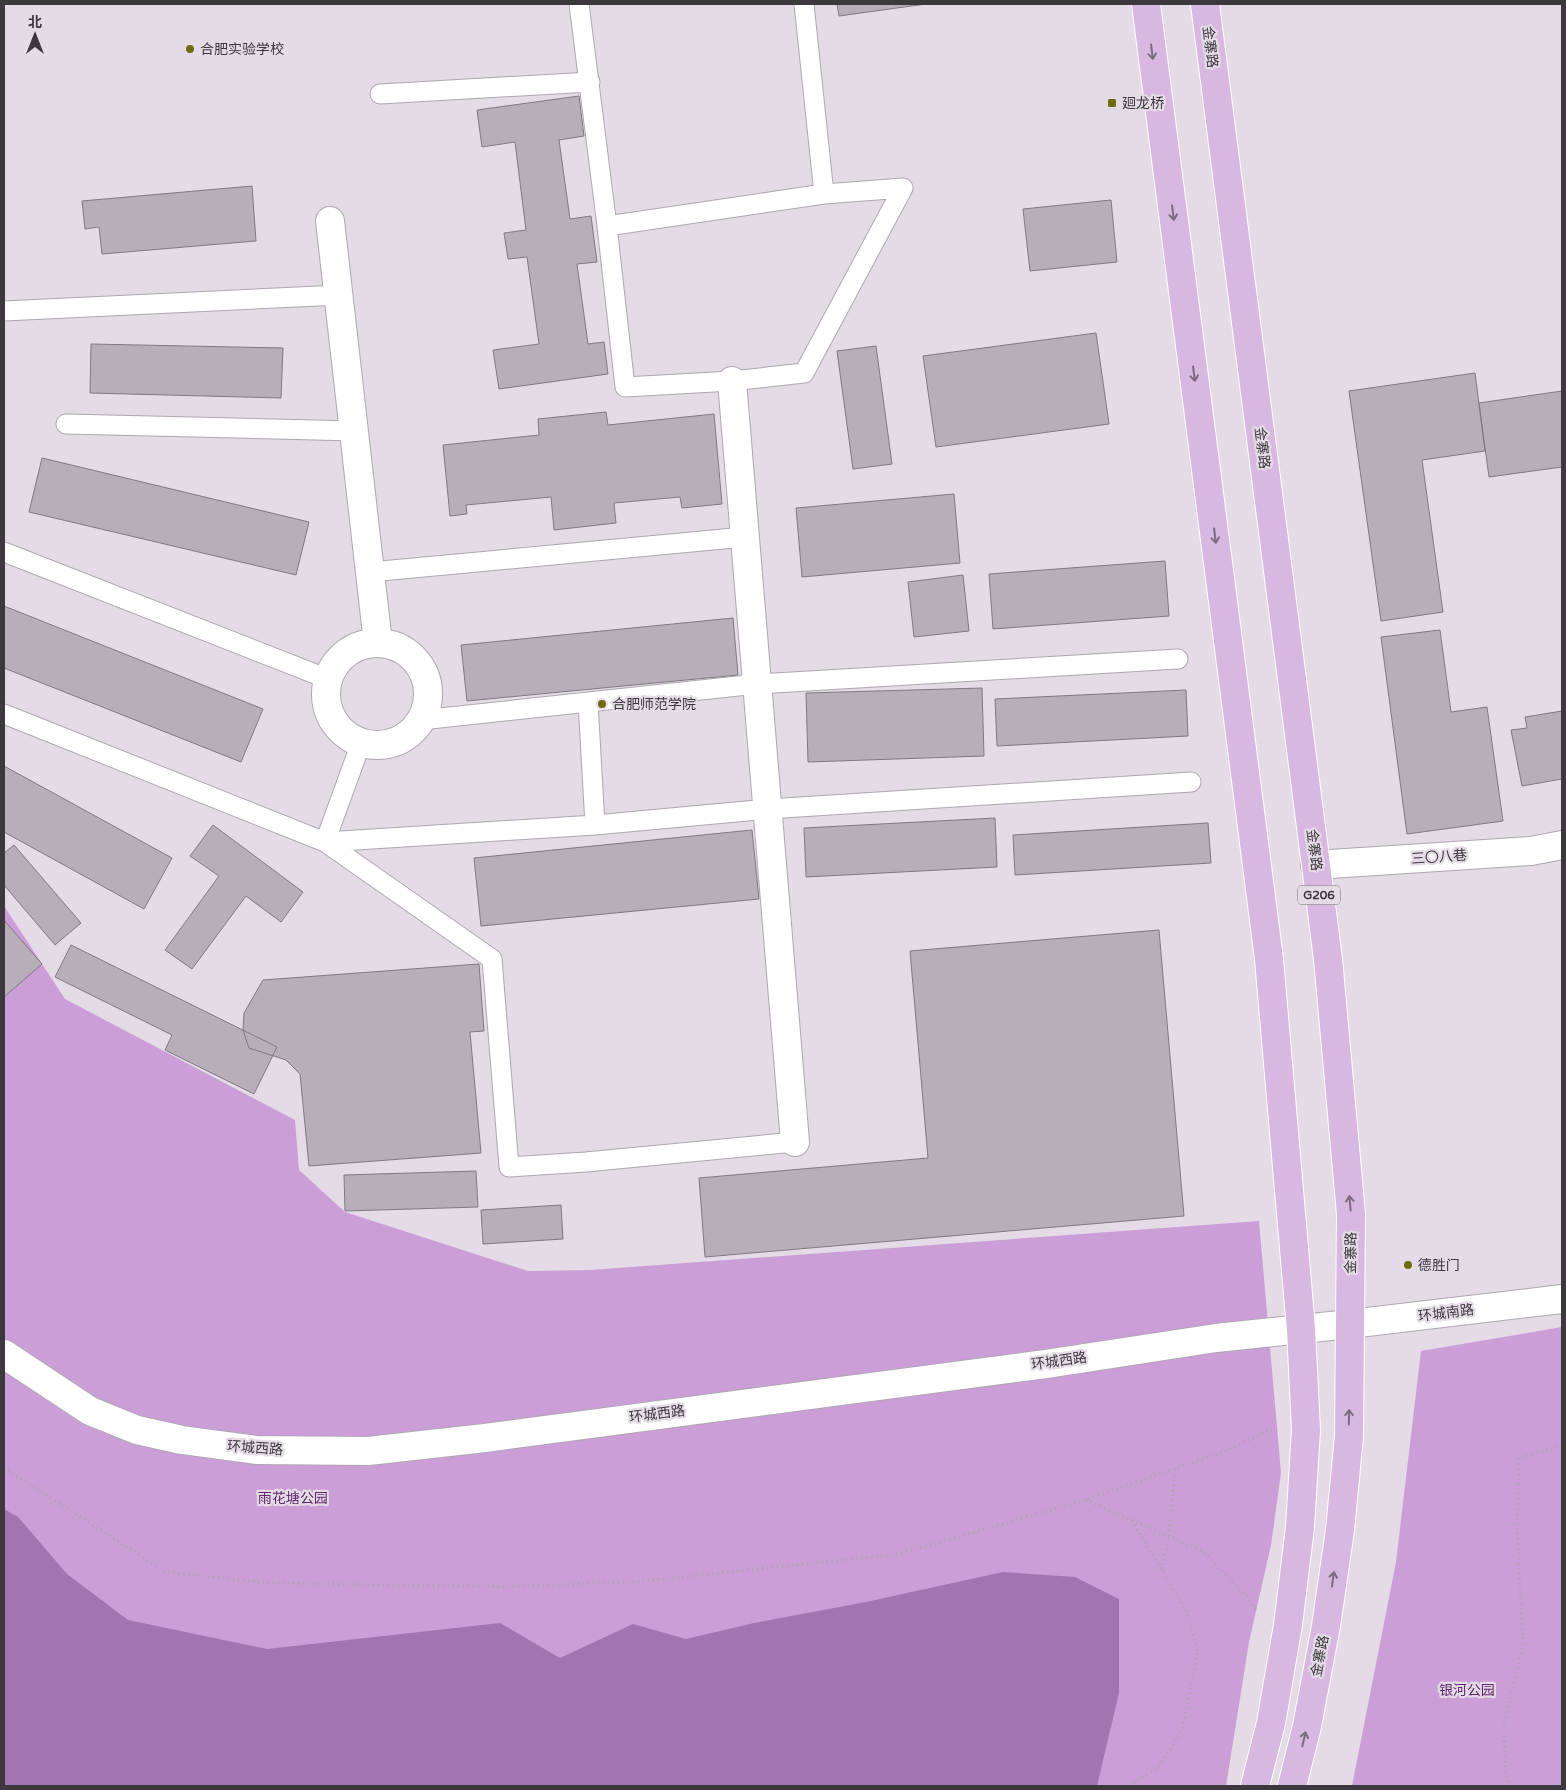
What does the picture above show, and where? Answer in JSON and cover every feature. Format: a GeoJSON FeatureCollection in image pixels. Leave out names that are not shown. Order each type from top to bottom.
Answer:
{"type":"FeatureCollection","features":[{"type":"Feature","properties":{"kind":"main road"},"geometry":{"type":"LineString","coordinates":[[1146,4],[1269,959],[1301,1329],[1306,1430],[1300,1527],[1288,1625],[1256,1786]]}},
{"type":"Feature","properties":{"kind":"main road","name":"金寨路"},"geometry":{"type":"LineString","coordinates":[[1205,4],[1328,959],[1351,1214],[1340,1326],[1349,1436],[1340,1530],[1326,1626],[1307,1726],[1292,1786]]}},
{"type":"Feature","properties":{"kind":"street"},"geometry":{"type":"LineString","coordinates":[[330,221],[340,295],[378,643]]}},
{"type":"Feature","properties":{"kind":"street"},"geometry":{"type":"LineString","coordinates":[[732,381],[796,1142]]}},
{"type":"Feature","properties":{"kind":"street"},"geometry":{"type":"LineString","coordinates":[[378,643],[395,646],[411,656],[422,669],[427,686],[427,704],[421,720],[409,734],[394,742],[378,745],[362,743],[347,735],[336,724],[328,710],[326,694],[328,679],[335,664],[346,653],[360,646],[378,643]]}},
{"type":"Feature","properties":{"kind":"street","name":"三〇八巷"},"geometry":{"type":"LineString","coordinates":[[1315,865],[1531,851],[1562,844]]}},
{"type":"Feature","properties":{"kind":"street","name":"环城南路"},"geometry":{"type":"LineString","coordinates":[[1340,1326],[1562,1299]]}},
{"type":"Feature","properties":{"kind":"street","name":"环城西路"},"geometry":{"type":"LineString","coordinates":[[4,1354],[90,1411],[137,1430],[182,1440],[256,1450],[368,1451],[485,1438],[1027,1366],[1216,1338],[1340,1326]]}},
{"type":"Feature","properties":{"kind":"lane"},"geometry":{"type":"LineString","coordinates":[[579,4],[607,226],[624,388],[804,374],[903,188],[824,194],[607,226]]}},
{"type":"Feature","properties":{"kind":"lane"},"geometry":{"type":"LineString","coordinates":[[804,4],[824,194]]}},
{"type":"Feature","properties":{"kind":"lane"},"geometry":{"type":"LineString","coordinates":[[380,94],[590,82]]}},
{"type":"Feature","properties":{"kind":"lane"},"geometry":{"type":"LineString","coordinates":[[4,311],[340,295]]}},
{"type":"Feature","properties":{"kind":"lane"},"geometry":{"type":"LineString","coordinates":[[66,424],[355,431]]}},
{"type":"Feature","properties":{"kind":"lane"},"geometry":{"type":"LineString","coordinates":[[370,572],[745,537]]}},
{"type":"Feature","properties":{"kind":"lane"},"geometry":{"type":"LineString","coordinates":[[4,552],[328,679]]}},
{"type":"Feature","properties":{"kind":"lane"},"geometry":{"type":"LineString","coordinates":[[421,720],[757,684],[1178,659]]}},
{"type":"Feature","properties":{"kind":"lane"},"geometry":{"type":"LineString","coordinates":[[588,702],[595,825]]}},
{"type":"Feature","properties":{"kind":"lane"},"geometry":{"type":"LineString","coordinates":[[4,714],[325,842],[492,958],[508,1167],[586,1162],[796,1142]]}},
{"type":"Feature","properties":{"kind":"lane"},"geometry":{"type":"LineString","coordinates":[[325,842],[362,743]]}},
{"type":"Feature","properties":{"kind":"lane"},"geometry":{"type":"LineString","coordinates":[[325,842],[595,825],[768,809],[1191,782]]}},
{"type":"Feature","properties":{"kind":"path"},"geometry":{"type":"LineString","coordinates":[[4,1468],[166,1572],[270,1583],[506,1587],[644,1581],[899,1554],[1085,1500],[1175,1469],[1220,1453],[1305,1414]]}},
{"type":"Feature","properties":{"kind":"path"},"geometry":{"type":"LineString","coordinates":[[1510,1786],[1505,1774],[1504,1724],[1523,1645],[1517,1530],[1519,1458],[1562,1446]]}},
{"type":"Feature","properties":{"kind":"path"},"geometry":{"type":"LineString","coordinates":[[1162,1571],[1169,1536],[1175,1469]]}},
{"type":"Feature","properties":{"kind":"path"},"geometry":{"type":"LineString","coordinates":[[1085,1500],[1203,1552],[1247,1597],[1260,1616]]}},
{"type":"Feature","properties":{"kind":"path"},"geometry":{"type":"LineString","coordinates":[[1130,1786],[1160,1765],[1182,1731],[1198,1651],[1186,1610],[1131,1519]]}},
{"type":"Feature","properties":{"kind":"green space","name":"雨花塘公园"},"geometry":{"type":"Polygon","coordinates":[[[4,906],[65,999],[295,1120],[299,1170],[345,1212],[528,1271],[590,1270],[1259,1221],[1281,1473],[1271,1545],[1249,1642],[1226,1786],[4,1786],[4,906]]]}},
{"type":"Feature","properties":{"kind":"green space","name":"银河公园"},"geometry":{"type":"Polygon","coordinates":[[[1562,1327],[1562,1786],[1352,1786],[1396,1562],[1421,1351],[1562,1327]]]}},
{"type":"Feature","properties":{"kind":"shaded area"},"geometry":{"type":"Polygon","coordinates":[[[4,1509],[18,1517],[67,1574],[128,1620],[267,1649],[500,1623],[560,1658],[633,1624],[686,1639],[754,1623],[866,1602],[1003,1572],[1075,1577],[1119,1599],[1119,1693],[1097,1786],[4,1786],[4,1509]]]}},
{"type":"Feature","properties":{"kind":"building"},"geometry":{"type":"Polygon","coordinates":[[[837,4],[926,4],[839,16],[837,4]]]}},
{"type":"Feature","properties":{"kind":"building"},"geometry":{"type":"Polygon","coordinates":[[[579,96],[584,136],[559,140],[570,219],[591,216],[597,262],[577,264],[588,344],[604,342],[608,374],[499,389],[493,350],[539,344],[527,257],[508,259],[504,233],[526,230],[515,142],[482,147],[477,110],[579,96]]]}},
{"type":"Feature","properties":{"kind":"building"},"geometry":{"type":"Polygon","coordinates":[[[252,186],[256,241],[102,254],[99,227],[85,229],[82,201],[252,186]]]}},
{"type":"Feature","properties":{"kind":"building"},"geometry":{"type":"Polygon","coordinates":[[[1111,200],[1117,262],[1030,271],[1023,209],[1111,200]]]}},
{"type":"Feature","properties":{"kind":"building"},"geometry":{"type":"Polygon","coordinates":[[[1096,333],[1109,424],[936,447],[923,356],[1096,333]]]}},
{"type":"Feature","properties":{"kind":"building"},"geometry":{"type":"Polygon","coordinates":[[[91,344],[283,348],[281,398],[90,393],[91,344]]]}},
{"type":"Feature","properties":{"kind":"building"},"geometry":{"type":"Polygon","coordinates":[[[876,346],[892,464],[853,469],[837,351],[876,346]]]}},
{"type":"Feature","properties":{"kind":"building"},"geometry":{"type":"Polygon","coordinates":[[[1475,373],[1485,451],[1422,460],[1443,612],[1381,621],[1349,391],[1475,373]]]}},
{"type":"Feature","properties":{"kind":"building"},"geometry":{"type":"Polygon","coordinates":[[[1562,391],[1562,467],[1489,477],[1479,403],[1562,391]]]}},
{"type":"Feature","properties":{"kind":"building"},"geometry":{"type":"Polygon","coordinates":[[[606,412],[608,425],[714,414],[722,504],[682,508],[680,497],[614,503],[616,523],[554,530],[551,497],[466,505],[467,514],[450,516],[443,445],[539,435],[538,419],[606,412]]]}},
{"type":"Feature","properties":{"kind":"building"},"geometry":{"type":"Polygon","coordinates":[[[42,458],[309,522],[296,575],[29,512],[42,458]]]}},
{"type":"Feature","properties":{"kind":"building"},"geometry":{"type":"Polygon","coordinates":[[[954,494],[960,563],[802,577],[796,508],[954,494]]]}},
{"type":"Feature","properties":{"kind":"building"},"geometry":{"type":"Polygon","coordinates":[[[1165,561],[1169,616],[993,629],[989,574],[1165,561]]]}},
{"type":"Feature","properties":{"kind":"building"},"geometry":{"type":"Polygon","coordinates":[[[963,575],[969,631],[914,637],[908,582],[963,575]]]}},
{"type":"Feature","properties":{"kind":"building"},"geometry":{"type":"Polygon","coordinates":[[[4,606],[263,709],[241,762],[4,668],[4,606]]]}},
{"type":"Feature","properties":{"kind":"building"},"geometry":{"type":"Polygon","coordinates":[[[733,618],[738,675],[467,701],[461,645],[733,618]]]}},
{"type":"Feature","properties":{"kind":"building"},"geometry":{"type":"Polygon","coordinates":[[[1440,630],[1451,712],[1487,707],[1503,821],[1407,834],[1381,637],[1440,630]]]}},
{"type":"Feature","properties":{"kind":"building"},"geometry":{"type":"Polygon","coordinates":[[[982,688],[984,756],[808,762],[806,693],[982,688]]]}},
{"type":"Feature","properties":{"kind":"building"},"geometry":{"type":"Polygon","coordinates":[[[1186,690],[1188,736],[997,746],[995,699],[1186,690]]]}},
{"type":"Feature","properties":{"kind":"building"},"geometry":{"type":"Polygon","coordinates":[[[1562,711],[1562,779],[1522,786],[1511,730],[1527,728],[1525,717],[1562,711]]]}},
{"type":"Feature","properties":{"kind":"building"},"geometry":{"type":"Polygon","coordinates":[[[4,766],[172,858],[144,909],[4,832],[4,766]]]}},
{"type":"Feature","properties":{"kind":"building"},"geometry":{"type":"Polygon","coordinates":[[[995,818],[997,867],[806,877],[804,828],[995,818]]]}},
{"type":"Feature","properties":{"kind":"building"},"geometry":{"type":"Polygon","coordinates":[[[1208,823],[1211,863],[1015,875],[1013,835],[1208,823]]]}},
{"type":"Feature","properties":{"kind":"building"},"geometry":{"type":"Polygon","coordinates":[[[213,825],[303,892],[281,922],[246,896],[192,969],[165,950],[219,876],[190,856],[213,825]]]}},
{"type":"Feature","properties":{"kind":"building"},"geometry":{"type":"Polygon","coordinates":[[[752,830],[759,899],[481,926],[474,858],[752,830]]]}},
{"type":"Feature","properties":{"kind":"building"},"geometry":{"type":"Polygon","coordinates":[[[14,845],[81,923],[55,945],[4,885],[4,853],[14,845]]]}},
{"type":"Feature","properties":{"kind":"building"},"geometry":{"type":"Polygon","coordinates":[[[4,920],[42,964],[4,997],[4,920]]]}},
{"type":"Feature","properties":{"kind":"building"},"geometry":{"type":"Polygon","coordinates":[[[1159,930],[1184,1216],[705,1257],[699,1178],[928,1158],[910,951],[1159,930]]]}},
{"type":"Feature","properties":{"kind":"building"},"geometry":{"type":"Polygon","coordinates":[[[71,945],[277,1047],[254,1094],[165,1050],[172,1035],[55,977],[71,945]]]}},
{"type":"Feature","properties":{"kind":"building"},"geometry":{"type":"Polygon","coordinates":[[[479,964],[484,1031],[470,1032],[481,1153],[309,1166],[300,1074],[286,1060],[249,1048],[243,1030],[244,1013],[263,980],[479,964]]]}},
{"type":"Feature","properties":{"kind":"building"},"geometry":{"type":"Polygon","coordinates":[[[476,1171],[478,1207],[345,1211],[344,1175],[476,1171]]]}},
{"type":"Feature","properties":{"kind":"building"},"geometry":{"type":"Polygon","coordinates":[[[561,1205],[563,1239],[483,1244],[481,1210],[561,1205]]]}},
{"type":"Feature","properties":{"kind":"place","name":"合肥实验学校"},"geometry":{"type":"Point","coordinates":[190,49]}},
{"type":"Feature","properties":{"kind":"place","name":"廻龙桥"},"geometry":{"type":"Point","coordinates":[1112,103]}},
{"type":"Feature","properties":{"kind":"place","name":"合肥师范学院"},"geometry":{"type":"Point","coordinates":[602,704]}},
{"type":"Feature","properties":{"kind":"place","name":"德胜门"},"geometry":{"type":"Point","coordinates":[1408,1265]}}]}
